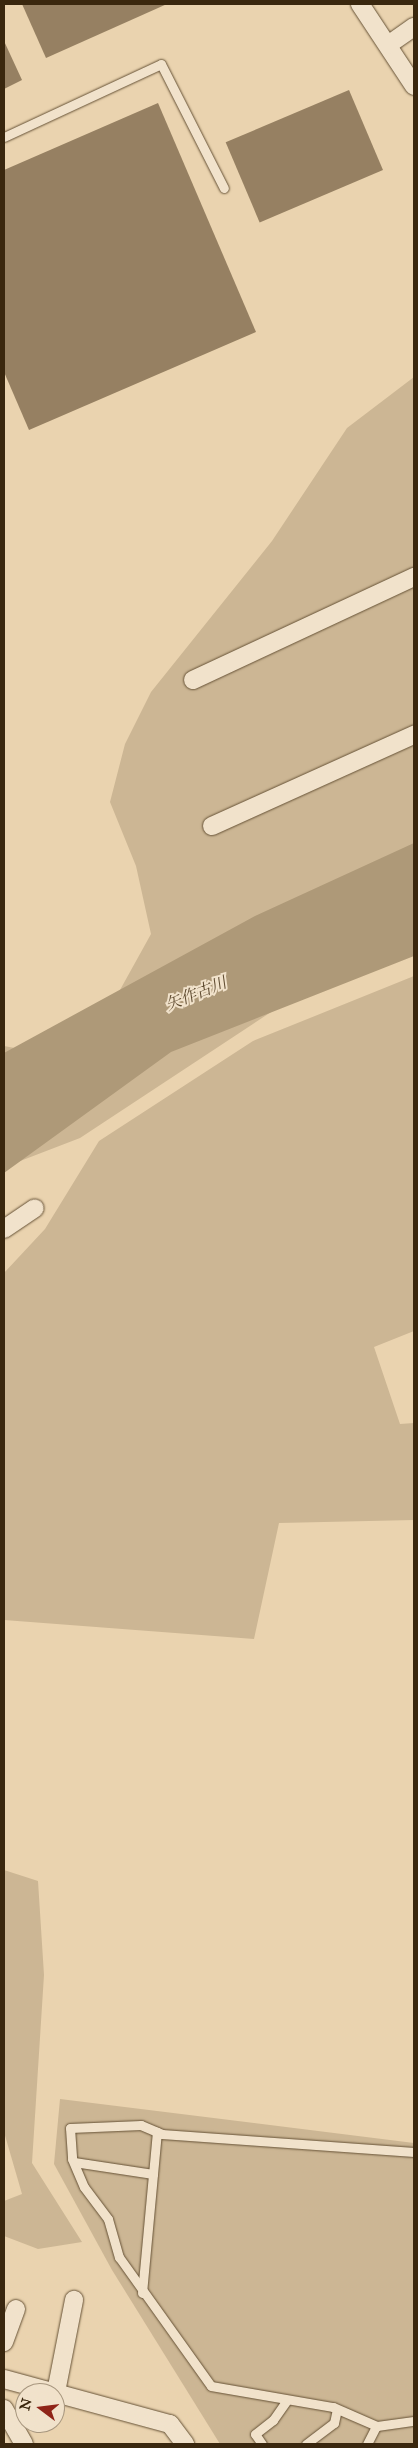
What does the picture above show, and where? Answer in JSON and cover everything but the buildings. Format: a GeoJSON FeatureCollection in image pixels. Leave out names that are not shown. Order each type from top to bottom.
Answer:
{"type":"FeatureCollection","features":[{"type":"Feature","properties":{"kind":"street"},"geometry":{"type":"LineString","coordinates":[[360,4],[414,86]]}},
{"type":"Feature","properties":{"kind":"street"},"geometry":{"type":"LineString","coordinates":[[388,45],[414,27]]}},
{"type":"Feature","properties":{"kind":"street"},"geometry":{"type":"LineString","coordinates":[[193,680],[414,577]]}},
{"type":"Feature","properties":{"kind":"street"},"geometry":{"type":"LineString","coordinates":[[212,826],[414,735]]}},
{"type":"Feature","properties":{"kind":"street"},"geometry":{"type":"LineString","coordinates":[[4,1229],[35,1208]]}},
{"type":"Feature","properties":{"kind":"street"},"geometry":{"type":"LineString","coordinates":[[58,2383],[74,2300]]}},
{"type":"Feature","properties":{"kind":"street"},"geometry":{"type":"LineString","coordinates":[[4,2342],[16,2309]]}},
{"type":"Feature","properties":{"kind":"street"},"geometry":{"type":"LineString","coordinates":[[4,2380],[17,2383]]}},
{"type":"Feature","properties":{"kind":"street"},"geometry":{"type":"LineString","coordinates":[[65,2395],[170,2424],[184,2444]]}},
{"type":"Feature","properties":{"kind":"street"},"geometry":{"type":"LineString","coordinates":[[4,2409],[24,2444]]}},
{"type":"Feature","properties":{"kind":"lane"},"geometry":{"type":"LineString","coordinates":[[4,137],[161,64],[224,188]]}},
{"type":"Feature","properties":{"kind":"lane"},"geometry":{"type":"LineString","coordinates":[[414,2152],[157,2132],[141,2125],[70,2128],[74,2162],[84,2187],[108,2219],[119,2258],[142,2293],[211,2386],[337,2410],[376,2426],[414,2421]]}},
{"type":"Feature","properties":{"kind":"lane"},"geometry":{"type":"LineString","coordinates":[[142,2293],[157,2132]]}},
{"type":"Feature","properties":{"kind":"lane"},"geometry":{"type":"LineString","coordinates":[[74,2162],[153,2174]]}},
{"type":"Feature","properties":{"kind":"lane"},"geometry":{"type":"LineString","coordinates":[[262,2444],[255,2434],[274,2420],[287,2400]]}},
{"type":"Feature","properties":{"kind":"lane"},"geometry":{"type":"LineString","coordinates":[[306,2444],[334,2423],[337,2410]]}},
{"type":"Feature","properties":{"kind":"lane"},"geometry":{"type":"LineString","coordinates":[[367,2444],[376,2426]]}},
{"type":"Feature","properties":{"kind":"shaded area"},"geometry":{"type":"Polygon","coordinates":[[[414,377],[414,926],[356,956],[80,1138],[15,1163],[4,1162],[4,1046],[52,1055],[110,1008],[151,934],[136,866],[110,802],[125,744],[151,692],[272,541],[347,428],[414,377]]]}},
{"type":"Feature","properties":{"kind":"shaded area"},"geometry":{"type":"Polygon","coordinates":[[[414,976],[414,1331],[374,1347],[400,1424],[414,1423],[414,1520],[279,1523],[254,1639],[4,1620],[4,1273],[45,1229],[99,1141],[253,1041],[414,976]]]}},
{"type":"Feature","properties":{"kind":"shaded area"},"geometry":{"type":"Polygon","coordinates":[[[4,1870],[38,1881],[44,1975],[32,2163],[82,2242],[38,2249],[4,2236],[4,2201],[22,2194],[4,2132],[4,1870]]]}},
{"type":"Feature","properties":{"kind":"shaded area"},"geometry":{"type":"Polygon","coordinates":[[[60,2099],[414,2143],[414,2444],[220,2444],[112,2270],[54,2164],[60,2099]]]}},
{"type":"Feature","properties":{"kind":"water","name":"矢作古川"},"geometry":{"type":"Polygon","coordinates":[[[414,843],[414,956],[171,1052],[4,1173],[4,1053],[255,916],[414,843]]]}}]}
